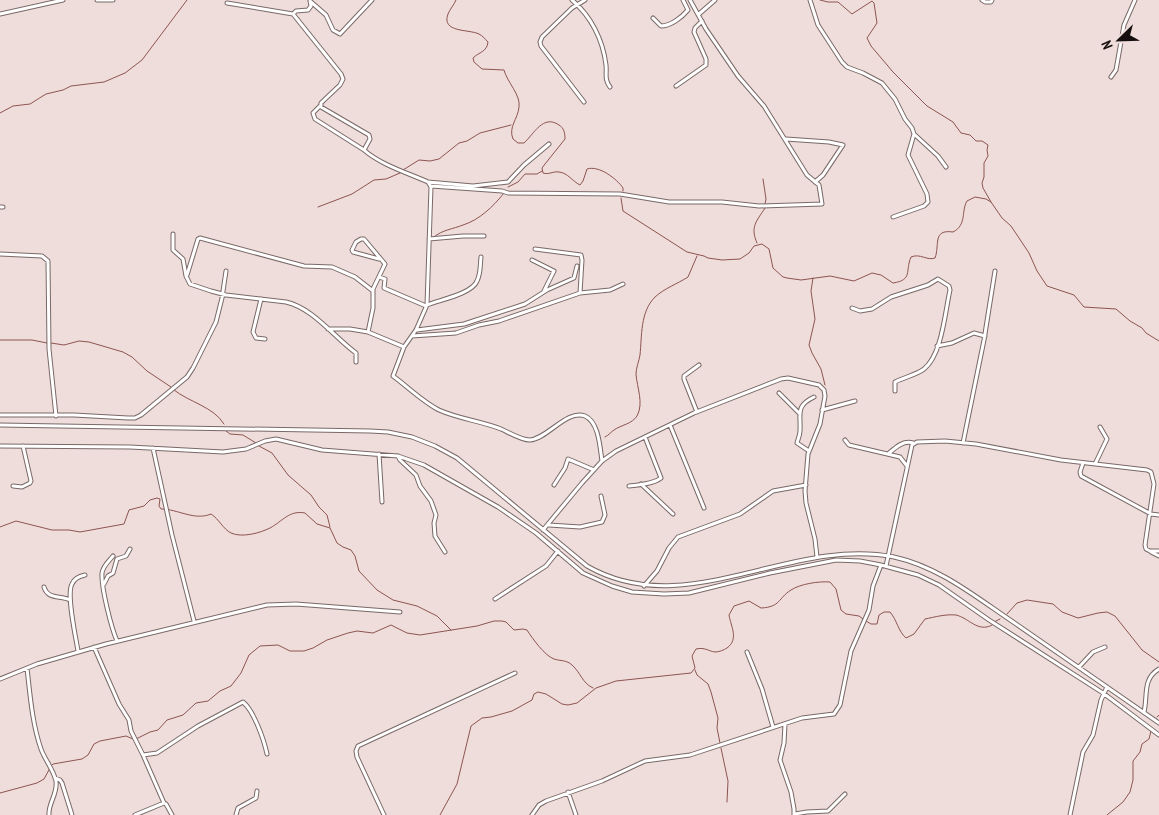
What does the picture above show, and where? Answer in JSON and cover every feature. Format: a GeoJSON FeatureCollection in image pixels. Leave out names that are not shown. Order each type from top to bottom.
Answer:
{"type":"FeatureCollection","features":[{"type":"Feature","properties":{"kind":"street"},"geometry":{"type":"LineString","coordinates":[[0,14],[62,0]]}},
{"type":"Feature","properties":{"kind":"street"},"geometry":{"type":"LineString","coordinates":[[97,0],[113,0]]}},
{"type":"Feature","properties":{"kind":"street"},"geometry":{"type":"LineString","coordinates":[[310,0],[326,15],[333,30],[340,34],[372,0]]}},
{"type":"Feature","properties":{"kind":"street"},"geometry":{"type":"LineString","coordinates":[[293,14],[296,11],[308,10],[311,6],[310,0]]}},
{"type":"Feature","properties":{"kind":"street"},"geometry":{"type":"LineString","coordinates":[[572,0],[596,29],[605,63],[605,77],[610,87]]}},
{"type":"Feature","properties":{"kind":"street"},"geometry":{"type":"LineString","coordinates":[[584,102],[540,42],[577,4],[585,0]]}},
{"type":"Feature","properties":{"kind":"street"},"geometry":{"type":"LineString","coordinates":[[653,18],[661,26],[671,24],[687,12],[688,7],[683,0]]}},
{"type":"Feature","properties":{"kind":"street"},"geometry":{"type":"LineString","coordinates":[[431,186],[508,193],[620,194],[669,202],[722,202],[769,206],[822,204],[821,188],[807,174],[794,156],[786,139],[760,100],[738,76],[702,22],[690,0]]}},
{"type":"Feature","properties":{"kind":"street"},"geometry":{"type":"LineString","coordinates":[[699,14],[715,0]]}},
{"type":"Feature","properties":{"kind":"street"},"geometry":{"type":"LineString","coordinates":[[810,0],[818,25],[842,62],[847,67],[882,83],[895,99],[914,134],[938,156],[946,167]]}},
{"type":"Feature","properties":{"kind":"street"},"geometry":{"type":"LineString","coordinates":[[982,0],[985,2],[991,2],[992,0]]}},
{"type":"Feature","properties":{"kind":"street"},"geometry":{"type":"LineString","coordinates":[[1111,76],[1116,70],[1124,25],[1135,0]]}},
{"type":"Feature","properties":{"kind":"street"},"geometry":{"type":"LineString","coordinates":[[227,3],[293,14],[343,79],[340,85],[313,112],[312,116],[370,155],[397,169],[428,182],[473,186],[508,182],[524,165],[549,144]]}},
{"type":"Feature","properties":{"kind":"street"},"geometry":{"type":"LineString","coordinates":[[676,86],[706,65],[706,59],[694,34],[695,28],[702,22]]}},
{"type":"Feature","properties":{"kind":"street"},"geometry":{"type":"LineString","coordinates":[[320,105],[322,109],[369,135],[370,139],[364,150]]}},
{"type":"Feature","properties":{"kind":"street"},"geometry":{"type":"LineString","coordinates":[[893,217],[924,206],[928,202],[927,194],[908,155],[914,134]]}},
{"type":"Feature","properties":{"kind":"street"},"geometry":{"type":"LineString","coordinates":[[786,139],[830,142],[843,145],[822,177],[815,182]]}},
{"type":"Feature","properties":{"kind":"street"},"geometry":{"type":"LineString","coordinates":[[428,182],[431,186],[426,305],[416,330],[404,347],[393,376],[435,407],[530,440],[537,438],[570,418],[583,415],[594,426],[602,461]]}},
{"type":"Feature","properties":{"kind":"street"},"geometry":{"type":"LineString","coordinates":[[173,234],[173,250],[183,259],[186,276],[194,286],[223,294],[295,304],[312,315],[356,353],[356,362]]}},
{"type":"Feature","properties":{"kind":"street"},"geometry":{"type":"LineString","coordinates":[[429,240],[463,236],[484,236]]}},
{"type":"Feature","properties":{"kind":"street"},"geometry":{"type":"LineString","coordinates":[[186,276],[198,239],[200,238],[304,266],[332,267],[355,277],[373,291]]}},
{"type":"Feature","properties":{"kind":"street"},"geometry":{"type":"LineString","coordinates":[[368,332],[373,308],[373,291],[385,264],[383,260],[379,259],[353,252],[354,244],[364,239],[379,259]]}},
{"type":"Feature","properties":{"kind":"street"},"geometry":{"type":"LineString","coordinates":[[534,249],[581,255],[580,293]]}},
{"type":"Feature","properties":{"kind":"street"},"geometry":{"type":"LineString","coordinates":[[0,254],[42,256],[48,261],[50,349],[56,416]]}},
{"type":"Feature","properties":{"kind":"street"},"geometry":{"type":"LineString","coordinates":[[379,278],[385,279],[384,288],[426,305],[442,301],[473,287],[478,280],[481,257]]}},
{"type":"Feature","properties":{"kind":"street"},"geometry":{"type":"LineString","coordinates":[[532,260],[554,271],[544,291]]}},
{"type":"Feature","properties":{"kind":"street"},"geometry":{"type":"LineString","coordinates":[[416,330],[464,324],[525,304],[544,291],[574,278],[577,266]]}},
{"type":"Feature","properties":{"kind":"street"},"geometry":{"type":"LineString","coordinates":[[0,416],[135,418],[147,412],[187,377],[193,368],[216,322],[226,271]]}},
{"type":"Feature","properties":{"kind":"street"},"geometry":{"type":"LineString","coordinates":[[963,443],[985,336],[995,272]]}},
{"type":"Feature","properties":{"kind":"street"},"geometry":{"type":"LineString","coordinates":[[852,308],[860,311],[872,309],[891,297],[928,285],[935,279],[941,280],[949,286],[950,290],[937,346],[930,364],[920,372],[895,382],[895,391]]}},
{"type":"Feature","properties":{"kind":"street"},"geometry":{"type":"LineString","coordinates":[[412,336],[456,333],[479,325],[500,321],[580,293],[610,290],[623,284]]}},
{"type":"Feature","properties":{"kind":"street"},"geometry":{"type":"LineString","coordinates":[[261,299],[253,332],[256,338],[265,339]]}},
{"type":"Feature","properties":{"kind":"street"},"geometry":{"type":"LineString","coordinates":[[327,329],[350,329],[368,332],[404,347]]}},
{"type":"Feature","properties":{"kind":"street"},"geometry":{"type":"LineString","coordinates":[[937,346],[952,343],[974,333],[985,336]]}},
{"type":"Feature","properties":{"kind":"street"},"geometry":{"type":"LineString","coordinates":[[696,412],[684,376],[699,365]]}},
{"type":"Feature","properties":{"kind":"street"},"geometry":{"type":"LineString","coordinates":[[543,530],[602,461],[616,451],[696,412],[788,378],[821,386],[825,393],[820,424],[810,451],[806,485],[806,503],[814,534],[817,558]]}},
{"type":"Feature","properties":{"kind":"street"},"geometry":{"type":"LineString","coordinates":[[779,393],[799,413]]}},
{"type":"Feature","properties":{"kind":"street"},"geometry":{"type":"LineString","coordinates":[[810,451],[797,443],[800,430],[799,413],[806,402],[814,397]]}},
{"type":"Feature","properties":{"kind":"street"},"geometry":{"type":"LineString","coordinates":[[822,410],[854,401]]}},
{"type":"Feature","properties":{"kind":"street"},"geometry":{"type":"LineString","coordinates":[[0,425],[315,429],[401,434],[428,443],[457,458],[577,559],[592,569],[612,578],[644,586],[668,586],[704,582],[817,558],[848,554],[888,556],[920,565],[946,577],[1159,723]]}},
{"type":"Feature","properties":{"kind":"street"},"geometry":{"type":"LineString","coordinates":[[670,425],[704,508]]}},
{"type":"Feature","properties":{"kind":"street"},"geometry":{"type":"LineString","coordinates":[[1095,464],[1107,439],[1100,427]]}},
{"type":"Feature","properties":{"kind":"street"},"geometry":{"type":"LineString","coordinates":[[629,486],[659,480],[661,476],[644,437]]}},
{"type":"Feature","properties":{"kind":"street"},"geometry":{"type":"LineString","coordinates":[[0,446],[153,448],[212,452],[246,449],[268,440],[276,439],[322,450],[398,456],[416,462],[498,507],[558,550],[578,570],[621,589],[644,593],[695,592],[770,573],[836,560],[886,566],[923,577],[939,585],[989,620],[1103,693],[1159,735]]}},
{"type":"Feature","properties":{"kind":"street"},"geometry":{"type":"LineString","coordinates":[[845,440],[849,445],[900,457],[908,466]]}},
{"type":"Feature","properties":{"kind":"street"},"geometry":{"type":"LineString","coordinates":[[888,454],[898,446],[909,442],[944,441],[996,447],[1083,463],[1140,468],[1151,472],[1154,484],[1145,545],[1146,549],[1159,556]]}},
{"type":"Feature","properties":{"kind":"street"},"geometry":{"type":"LineString","coordinates":[[886,566],[914,443]]}},
{"type":"Feature","properties":{"kind":"street"},"geometry":{"type":"LineString","coordinates":[[13,486],[25,486],[31,480],[22,446]]}},
{"type":"Feature","properties":{"kind":"street"},"geometry":{"type":"LineString","coordinates":[[153,448],[194,622]]}},
{"type":"Feature","properties":{"kind":"street"},"geometry":{"type":"LineString","coordinates":[[379,454],[382,502]]}},
{"type":"Feature","properties":{"kind":"street"},"geometry":{"type":"LineString","coordinates":[[398,456],[417,476],[420,486],[431,502],[435,512],[435,536],[445,552]]}},
{"type":"Feature","properties":{"kind":"street"},"geometry":{"type":"LineString","coordinates":[[554,485],[565,468],[568,458],[594,470]]}},
{"type":"Feature","properties":{"kind":"street"},"geometry":{"type":"LineString","coordinates":[[410,469],[415,467],[416,462]]}},
{"type":"Feature","properties":{"kind":"street"},"geometry":{"type":"LineString","coordinates":[[1083,463],[1080,472],[1081,476],[1151,514],[1159,514]]}},
{"type":"Feature","properties":{"kind":"street"},"geometry":{"type":"LineString","coordinates":[[641,484],[673,514]]}},
{"type":"Feature","properties":{"kind":"street"},"geometry":{"type":"LineString","coordinates":[[644,586],[657,571],[669,548],[678,537],[740,514],[773,491],[806,485]]}},
{"type":"Feature","properties":{"kind":"street"},"geometry":{"type":"LineString","coordinates":[[548,525],[580,526],[602,522],[605,515],[601,496]]}},
{"type":"Feature","properties":{"kind":"street"},"geometry":{"type":"LineString","coordinates":[[104,585],[108,576],[113,573],[117,559],[126,556],[130,549]]}},
{"type":"Feature","properties":{"kind":"street"},"geometry":{"type":"LineString","coordinates":[[494,599],[546,566],[558,550]]}},
{"type":"Feature","properties":{"kind":"street"},"geometry":{"type":"LineString","coordinates":[[1150,551],[1159,551]]}},
{"type":"Feature","properties":{"kind":"street"},"geometry":{"type":"LineString","coordinates":[[113,556],[103,569],[104,585],[117,641]]}},
{"type":"Feature","properties":{"kind":"street"},"geometry":{"type":"LineString","coordinates":[[532,815],[543,802],[602,781],[645,761],[690,755],[773,727],[806,718],[832,715],[838,709],[851,651],[869,610],[873,586],[881,565]]}},
{"type":"Feature","properties":{"kind":"street"},"geometry":{"type":"LineString","coordinates":[[78,652],[70,601],[71,585],[85,575]]}},
{"type":"Feature","properties":{"kind":"street"},"geometry":{"type":"LineString","coordinates":[[44,587],[50,596],[66,598],[70,601]]}},
{"type":"Feature","properties":{"kind":"street"},"geometry":{"type":"LineString","coordinates":[[0,679],[27,668],[94,647],[194,622],[278,604],[400,612]]}},
{"type":"Feature","properties":{"kind":"street"},"geometry":{"type":"LineString","coordinates":[[94,647],[164,803],[172,815]]}},
{"type":"Feature","properties":{"kind":"street"},"geometry":{"type":"LineString","coordinates":[[1079,667],[1093,652],[1105,647]]}},
{"type":"Feature","properties":{"kind":"street"},"geometry":{"type":"LineString","coordinates":[[747,652],[762,689],[773,727]]}},
{"type":"Feature","properties":{"kind":"street"},"geometry":{"type":"LineString","coordinates":[[27,668],[41,748],[55,778],[56,788],[54,798],[49,806],[49,815]]}},
{"type":"Feature","properties":{"kind":"street"},"geometry":{"type":"LineString","coordinates":[[1144,712],[1146,685],[1152,674],[1159,669]]}},
{"type":"Feature","properties":{"kind":"street"},"geometry":{"type":"LineString","coordinates":[[384,815],[357,757],[356,751],[358,746],[515,673]]}},
{"type":"Feature","properties":{"kind":"street"},"geometry":{"type":"LineString","coordinates":[[1070,815],[1079,767],[1093,735],[1103,693],[1107,687]]}},
{"type":"Feature","properties":{"kind":"street"},"geometry":{"type":"LineString","coordinates":[[143,755],[161,751],[198,726],[243,702],[247,705],[257,726],[267,754]]}},
{"type":"Feature","properties":{"kind":"street"},"geometry":{"type":"LineString","coordinates":[[785,724],[780,760],[790,792],[794,815],[808,812],[822,814],[830,810],[845,794]]}},
{"type":"Feature","properties":{"kind":"street"},"geometry":{"type":"LineString","coordinates":[[55,778],[62,783],[72,815]]}},
{"type":"Feature","properties":{"kind":"street"},"geometry":{"type":"LineString","coordinates":[[236,815],[238,808],[256,798],[257,791]]}},
{"type":"Feature","properties":{"kind":"street"},"geometry":{"type":"LineString","coordinates":[[568,792],[576,815]]}},
{"type":"Feature","properties":{"kind":"street"},"geometry":{"type":"LineString","coordinates":[[135,815],[164,803]]}},
{"type":"Feature","properties":{"kind":"waterway"},"geometry":{"type":"LineString","coordinates":[[0,113],[13,106],[30,104],[46,94],[71,86],[104,82],[125,73],[142,60],[187,0]]}},
{"type":"Feature","properties":{"kind":"waterway"},"geometry":{"type":"LineString","coordinates":[[456,0],[448,14],[448,24],[457,29],[475,32],[488,42],[484,50],[473,58],[474,62],[482,69],[504,70],[516,93],[519,102],[512,127],[513,139],[518,143],[524,143],[539,126],[544,123],[553,122],[562,128],[565,139],[542,168],[543,173],[562,173],[580,185],[587,169],[597,169],[617,181],[623,188],[623,191]]}},
{"type":"Feature","properties":{"kind":"waterway"},"geometry":{"type":"LineString","coordinates":[[820,0],[838,2],[852,14],[872,1],[874,3],[877,23],[867,38],[871,46],[893,72],[927,106],[953,122],[961,133],[970,135],[976,141],[982,141],[988,145],[988,156],[984,163],[982,183],[991,202]]}},
{"type":"Feature","properties":{"kind":"waterway"},"geometry":{"type":"LineString","coordinates":[[403,170],[419,160],[430,161],[439,159],[459,143],[467,141],[480,133],[511,125]]}},
{"type":"Feature","properties":{"kind":"waterway"},"geometry":{"type":"LineString","coordinates":[[508,187],[518,182],[525,174],[537,174],[542,171]]}},
{"type":"Feature","properties":{"kind":"waterway"},"geometry":{"type":"LineString","coordinates":[[318,207],[352,194],[374,180],[386,179],[400,173]]}},
{"type":"Feature","properties":{"kind":"waterway"},"geometry":{"type":"LineString","coordinates":[[763,179],[765,204]]}},
{"type":"Feature","properties":{"kind":"waterway"},"geometry":{"type":"LineString","coordinates":[[434,237],[444,231],[475,220],[504,193]]}},
{"type":"Feature","properties":{"kind":"waterway"},"geometry":{"type":"LineString","coordinates":[[621,198],[623,211],[687,252],[722,260],[740,259],[749,253],[754,246],[762,244],[769,249],[773,268],[783,277],[801,280],[830,276],[854,281],[872,273],[881,275],[893,283],[899,282],[906,277],[911,257],[935,258],[939,235],[953,232],[960,226],[967,201],[975,197],[986,199],[991,202],[1002,218],[1011,226],[1029,253],[1037,271],[1047,286],[1074,295],[1084,307],[1116,309],[1159,341]]}},
{"type":"Feature","properties":{"kind":"waterway"},"geometry":{"type":"LineString","coordinates":[[757,243],[754,229],[765,208]]}},
{"type":"Feature","properties":{"kind":"waterway"},"geometry":{"type":"LineString","coordinates":[[605,437],[617,428],[632,421],[639,411],[640,401],[636,372],[640,355],[644,317],[650,303],[659,294],[688,277],[697,256]]}},
{"type":"Feature","properties":{"kind":"waterway"},"geometry":{"type":"LineString","coordinates":[[813,278],[811,291],[815,319],[809,345],[821,369],[825,385]]}},
{"type":"Feature","properties":{"kind":"waterway"},"geometry":{"type":"LineString","coordinates":[[0,340],[32,340],[47,343]]}},
{"type":"Feature","properties":{"kind":"waterway"},"geometry":{"type":"LineString","coordinates":[[51,343],[64,345],[79,341],[89,342],[123,352],[171,387]]}},
{"type":"Feature","properties":{"kind":"waterway"},"geometry":{"type":"LineString","coordinates":[[174,390],[214,413],[224,424]]}},
{"type":"Feature","properties":{"kind":"waterway"},"geometry":{"type":"LineString","coordinates":[[226,431],[230,434],[243,435],[256,443]]}},
{"type":"Feature","properties":{"kind":"waterway"},"geometry":{"type":"LineString","coordinates":[[259,446],[272,453],[288,475],[311,495],[327,515],[330,527]]}},
{"type":"Feature","properties":{"kind":"waterway"},"geometry":{"type":"LineString","coordinates":[[0,527],[16,521],[52,530],[80,532],[124,524],[129,510],[144,506],[150,500],[157,498],[160,499],[159,506],[161,509],[198,516],[211,514],[228,531],[240,535],[261,532],[290,515],[299,512],[305,513],[317,524],[330,528],[337,543],[351,550],[355,556],[359,571],[377,590],[393,600],[417,606],[437,616],[451,630]]}},
{"type":"Feature","properties":{"kind":"waterway"},"geometry":{"type":"LineString","coordinates":[[440,815],[457,784],[471,726],[482,718],[512,711],[532,700],[534,694],[538,692],[568,705],[577,703],[596,688],[616,681],[691,673],[695,668],[692,656],[696,649],[717,652],[727,648],[733,641],[729,615],[734,606],[749,601],[761,608],[772,606],[791,590],[804,585],[830,582],[836,589],[841,610],[846,614],[859,616],[863,619]]}},
{"type":"Feature","properties":{"kind":"waterway"},"geometry":{"type":"LineString","coordinates":[[1007,614],[1017,603],[1027,600],[1053,604],[1062,612],[1078,618],[1107,612],[1115,616],[1142,650],[1159,662]]}},
{"type":"Feature","properties":{"kind":"waterway"},"geometry":{"type":"LineString","coordinates":[[866,621],[871,624],[877,624],[879,615],[884,612],[890,612],[906,638],[914,634],[925,619],[940,616],[956,615],[978,626],[987,627],[992,625]]}},
{"type":"Feature","properties":{"kind":"waterway"},"geometry":{"type":"LineString","coordinates":[[994,622],[1000,619]]}},
{"type":"Feature","properties":{"kind":"waterway"},"geometry":{"type":"LineString","coordinates":[[136,739],[158,730],[167,720],[183,715],[196,703],[208,701],[220,691],[231,686],[241,673],[249,655],[260,646],[278,645],[290,651],[304,651],[348,633],[357,631],[373,633],[391,625],[407,633],[420,635],[477,626],[494,621],[506,622],[514,630],[527,630],[535,642],[550,657],[570,663],[586,683],[593,688]]}},
{"type":"Feature","properties":{"kind":"waterway"},"geometry":{"type":"LineString","coordinates":[[695,670],[697,675],[708,684],[711,692],[718,718],[717,728],[720,743]]}},
{"type":"Feature","properties":{"kind":"waterway"},"geometry":{"type":"LineString","coordinates":[[1107,815],[1123,802],[1130,792],[1133,780],[1133,761],[1140,752],[1142,744],[1149,739],[1151,731]]}},
{"type":"Feature","properties":{"kind":"waterway"},"geometry":{"type":"LineString","coordinates":[[51,766],[53,764],[82,759],[88,755],[94,744],[100,741],[126,736],[133,739]]}},
{"type":"Feature","properties":{"kind":"waterway"},"geometry":{"type":"LineString","coordinates":[[721,748],[728,781],[727,802]]}},
{"type":"Feature","properties":{"kind":"waterway"},"geometry":{"type":"LineString","coordinates":[[0,793],[37,783],[44,779],[50,768]]}}]}
